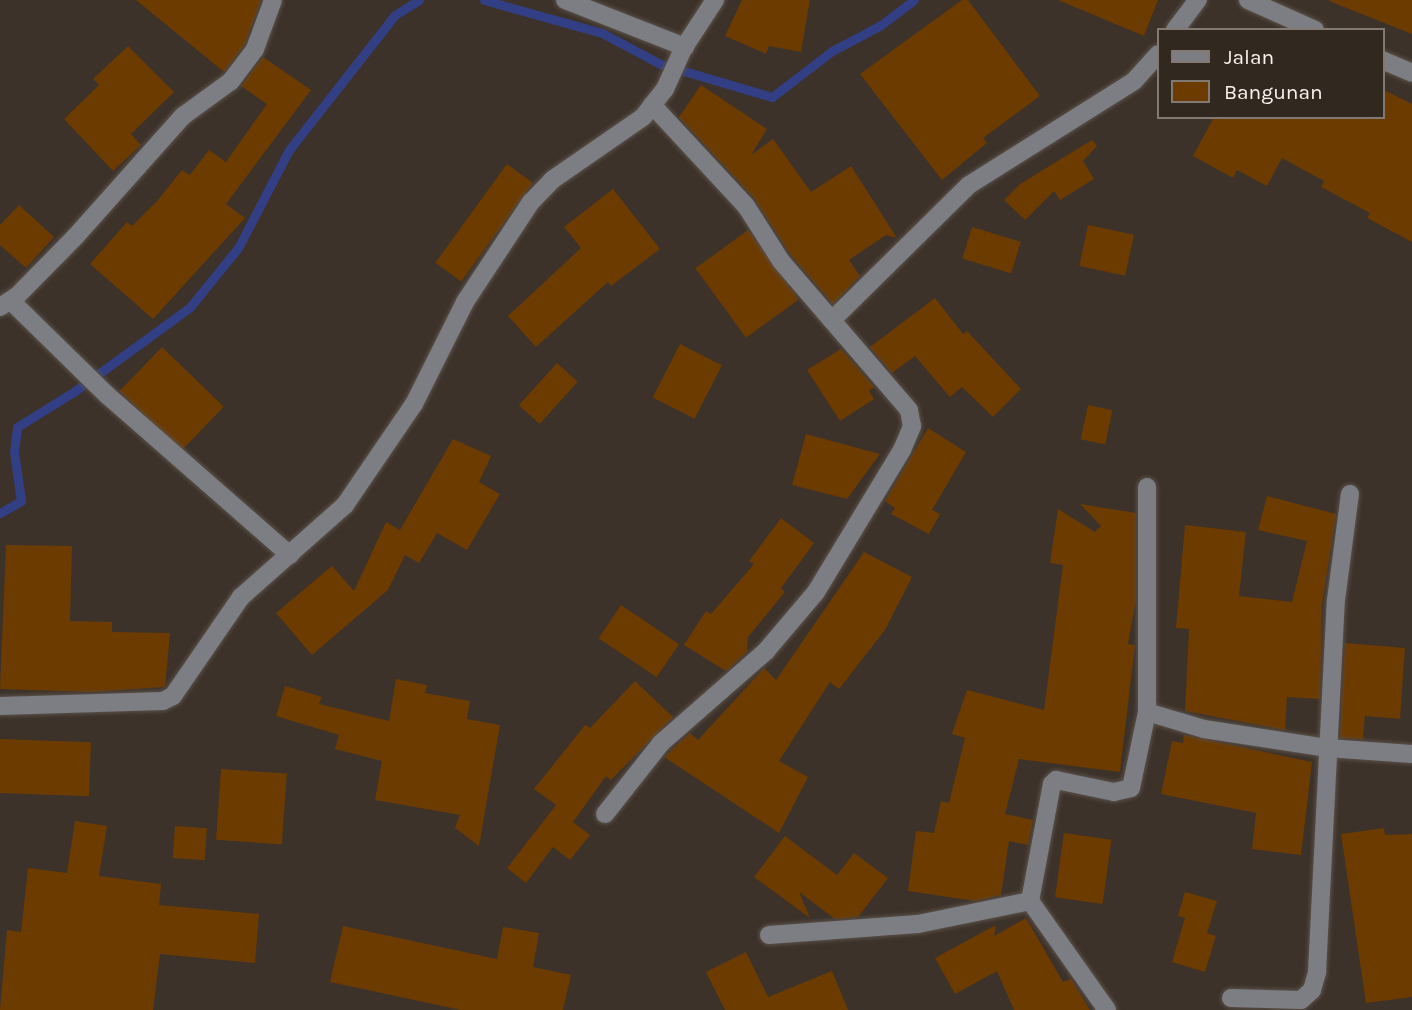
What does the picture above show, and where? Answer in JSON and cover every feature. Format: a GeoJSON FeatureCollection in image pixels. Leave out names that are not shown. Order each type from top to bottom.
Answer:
{"type":"FeatureCollection","features":[{"type":"Feature","properties":{"kind":"street"},"geometry":{"type":"LineString","coordinates":[[273,0],[255,49],[231,81],[183,116],[76,236],[5,304],[78,364],[107,395],[290,555]]}},
{"type":"Feature","properties":{"kind":"street"},"geometry":{"type":"LineString","coordinates":[[565,0],[684,48]]}},
{"type":"Feature","properties":{"kind":"street"},"geometry":{"type":"LineString","coordinates":[[0,706],[163,701],[173,696],[241,597],[345,505],[414,404],[465,302],[531,202],[552,180],[623,134],[652,105],[665,89],[684,48],[715,0]]}},
{"type":"Feature","properties":{"kind":"street"},"geometry":{"type":"LineString","coordinates":[[1177,28],[1198,0]]}},
{"type":"Feature","properties":{"kind":"street"},"geometry":{"type":"LineString","coordinates":[[1248,0],[1311,28]]}},
{"type":"Feature","properties":{"kind":"street"},"geometry":{"type":"LineString","coordinates":[[832,320],[969,185],[1134,81],[1156,56]]}},
{"type":"Feature","properties":{"kind":"street"},"geometry":{"type":"LineString","coordinates":[[1384,61],[1412,73]]}},
{"type":"Feature","properties":{"kind":"street"},"geometry":{"type":"LineString","coordinates":[[604,814],[662,743],[766,651],[816,592],[902,450],[912,426],[909,410],[781,261],[746,206],[652,105]]}},
{"type":"Feature","properties":{"kind":"street"},"geometry":{"type":"LineString","coordinates":[[1107,1010],[1030,901],[1052,784],[1056,780],[1114,792],[1131,788],[1147,712],[1147,487]]}},
{"type":"Feature","properties":{"kind":"street"},"geometry":{"type":"LineString","coordinates":[[1231,998],[1298,1000],[1312,990],[1322,897],[1336,600],[1350,494]]}},
{"type":"Feature","properties":{"kind":"street"},"geometry":{"type":"LineString","coordinates":[[1147,712],[1204,729],[1327,748],[1412,754]]}},
{"type":"Feature","properties":{"kind":"street"},"geometry":{"type":"LineString","coordinates":[[769,935],[918,924],[1030,901]]}},
{"type":"Feature","properties":{"kind":"building"},"geometry":{"type":"Polygon","coordinates":[[[136,0],[261,0],[245,44],[224,72],[136,0]]]}},
{"type":"Feature","properties":{"kind":"building"},"geometry":{"type":"Polygon","coordinates":[[[742,0],[810,0],[801,52],[769,46],[766,54],[725,36],[742,0]]]}},
{"type":"Feature","properties":{"kind":"building"},"geometry":{"type":"Polygon","coordinates":[[[962,0],[968,0],[1040,96],[983,138],[987,143],[942,180],[860,74],[962,0]]]}},
{"type":"Feature","properties":{"kind":"building"},"geometry":{"type":"Polygon","coordinates":[[[1058,0],[1158,0],[1144,36],[1058,0]]]}},
{"type":"Feature","properties":{"kind":"building"},"geometry":{"type":"Polygon","coordinates":[[[1412,0],[1412,34],[1329,1],[1412,0]]]}},
{"type":"Feature","properties":{"kind":"building"},"geometry":{"type":"Polygon","coordinates":[[[128,46],[174,92],[131,134],[141,145],[113,171],[64,119],[99,85],[93,79],[128,46]]]}},
{"type":"Feature","properties":{"kind":"building"},"geometry":{"type":"Polygon","coordinates":[[[263,57],[311,90],[226,204],[245,218],[153,319],[90,264],[127,222],[132,226],[157,201],[182,170],[190,175],[209,150],[226,162],[267,104],[241,86],[263,57]]]}},
{"type":"Feature","properties":{"kind":"building"},"geometry":{"type":"Polygon","coordinates":[[[701,85],[767,129],[751,155],[773,139],[811,192],[851,166],[897,238],[886,235],[849,260],[860,276],[833,304],[790,254],[754,198],[679,117],[701,85]]]}},
{"type":"Feature","properties":{"kind":"building"},"geometry":{"type":"Polygon","coordinates":[[[1384,90],[1412,104],[1412,242],[1367,218],[1370,213],[1321,187],[1324,181],[1282,158],[1267,186],[1237,170],[1233,178],[1193,156],[1213,119],[1384,119],[1384,90]]]}},
{"type":"Feature","properties":{"kind":"building"},"geometry":{"type":"Polygon","coordinates":[[[1092,140],[1097,146],[1083,161],[1094,179],[1060,200],[1054,191],[1025,220],[1004,200],[1020,184],[1092,140]]]}},
{"type":"Feature","properties":{"kind":"building"},"geometry":{"type":"Polygon","coordinates":[[[507,164],[533,183],[461,282],[435,263],[507,164]]]}},
{"type":"Feature","properties":{"kind":"building"},"geometry":{"type":"Polygon","coordinates":[[[613,189],[660,249],[611,286],[608,282],[536,347],[508,316],[581,248],[564,227],[613,189]]]}},
{"type":"Feature","properties":{"kind":"building"},"geometry":{"type":"Polygon","coordinates":[[[19,205],[54,237],[26,268],[0,245],[0,225],[19,205]]]}},
{"type":"Feature","properties":{"kind":"building"},"geometry":{"type":"Polygon","coordinates":[[[1088,225],[1134,235],[1125,276],[1079,266],[1088,225]]]}},
{"type":"Feature","properties":{"kind":"building"},"geometry":{"type":"Polygon","coordinates":[[[972,227],[1021,242],[1011,273],[962,259],[972,227]]]}},
{"type":"Feature","properties":{"kind":"building"},"geometry":{"type":"Polygon","coordinates":[[[748,230],[799,300],[746,338],[695,268],[748,230]]]}},
{"type":"Feature","properties":{"kind":"building"},"geometry":{"type":"Polygon","coordinates":[[[935,298],[963,334],[967,331],[1021,389],[993,417],[962,387],[950,397],[915,356],[892,373],[870,347],[935,298]]]}},
{"type":"Feature","properties":{"kind":"building"},"geometry":{"type":"Polygon","coordinates":[[[680,344],[722,365],[695,419],[653,397],[680,344]]]}},
{"type":"Feature","properties":{"kind":"building"},"geometry":{"type":"Polygon","coordinates":[[[162,347],[224,407],[181,451],[120,391],[162,347]]]}},
{"type":"Feature","properties":{"kind":"building"},"geometry":{"type":"Polygon","coordinates":[[[841,349],[874,387],[869,391],[874,399],[840,421],[807,370],[841,349]]]}},
{"type":"Feature","properties":{"kind":"building"},"geometry":{"type":"Polygon","coordinates":[[[557,363],[578,382],[540,424],[519,405],[557,363]]]}},
{"type":"Feature","properties":{"kind":"building"},"geometry":{"type":"Polygon","coordinates":[[[1088,405],[1112,410],[1105,444],[1081,439],[1088,405]]]}},
{"type":"Feature","properties":{"kind":"building"},"geometry":{"type":"Polygon","coordinates":[[[928,428],[966,452],[932,510],[940,514],[929,534],[891,514],[895,508],[885,501],[928,428]]]}},
{"type":"Feature","properties":{"kind":"building"},"geometry":{"type":"Polygon","coordinates":[[[806,434],[880,454],[847,499],[792,485],[806,434]]]}},
{"type":"Feature","properties":{"kind":"building"},"geometry":{"type":"Polygon","coordinates":[[[453,439],[491,456],[479,482],[500,494],[467,550],[437,533],[419,563],[405,555],[388,590],[312,655],[276,613],[332,566],[354,591],[386,522],[400,530],[453,439]]]}},
{"type":"Feature","properties":{"kind":"building"},"geometry":{"type":"Polygon","coordinates":[[[1267,496],[1336,514],[1322,605],[1320,699],[1287,697],[1285,730],[1185,711],[1189,629],[1176,628],[1185,525],[1246,532],[1239,596],[1292,602],[1307,541],[1258,530],[1267,496]]]}},
{"type":"Feature","properties":{"kind":"building"},"geometry":{"type":"Polygon","coordinates":[[[1080,504],[1136,513],[1136,600],[1128,644],[1135,645],[1120,772],[1019,759],[1005,814],[1033,820],[1028,845],[1009,841],[1001,895],[975,901],[908,891],[916,831],[934,833],[941,801],[949,803],[965,738],[952,734],[967,690],[1044,710],[1063,565],[1050,563],[1058,509],[1095,532],[1101,526],[1080,504]]]}},
{"type":"Feature","properties":{"kind":"building"},"geometry":{"type":"Polygon","coordinates":[[[781,518],[814,543],[781,588],[785,592],[748,637],[747,652],[726,671],[684,645],[706,611],[711,614],[754,564],[749,561],[781,518]]]}},
{"type":"Feature","properties":{"kind":"building"},"geometry":{"type":"Polygon","coordinates":[[[6,545],[72,546],[70,621],[112,622],[112,632],[170,633],[165,687],[90,692],[0,689],[6,545]]]}},
{"type":"Feature","properties":{"kind":"building"},"geometry":{"type":"Polygon","coordinates":[[[864,552],[912,577],[885,630],[839,689],[830,682],[779,761],[808,777],[779,833],[664,757],[690,733],[698,740],[764,668],[776,680],[864,552]]]}},
{"type":"Feature","properties":{"kind":"building"},"geometry":{"type":"Polygon","coordinates":[[[621,605],[679,644],[657,677],[599,638],[621,605]]]}},
{"type":"Feature","properties":{"kind":"building"},"geometry":{"type":"Polygon","coordinates":[[[1345,643],[1405,648],[1400,719],[1365,716],[1363,739],[1340,738],[1345,643]]]}},
{"type":"Feature","properties":{"kind":"building"},"geometry":{"type":"Polygon","coordinates":[[[396,679],[427,685],[425,693],[470,701],[467,719],[500,725],[479,846],[455,828],[460,815],[375,800],[382,761],[335,749],[339,735],[276,716],[285,686],[322,697],[319,704],[389,721],[396,679]]]}},
{"type":"Feature","properties":{"kind":"building"},"geometry":{"type":"Polygon","coordinates":[[[635,681],[673,717],[611,780],[606,776],[573,822],[590,835],[570,860],[553,847],[526,883],[507,868],[556,805],[534,789],[585,725],[590,728],[635,681]]]}},
{"type":"Feature","properties":{"kind":"building"},"geometry":{"type":"Polygon","coordinates":[[[1184,735],[1312,762],[1301,855],[1252,849],[1256,813],[1161,794],[1172,741],[1183,743],[1184,735]]]}},
{"type":"Feature","properties":{"kind":"building"},"geometry":{"type":"Polygon","coordinates":[[[0,739],[91,742],[89,796],[0,793],[0,739]]]}},
{"type":"Feature","properties":{"kind":"building"},"geometry":{"type":"Polygon","coordinates":[[[221,769],[287,774],[282,844],[216,840],[221,769]]]}},
{"type":"Feature","properties":{"kind":"building"},"geometry":{"type":"Polygon","coordinates":[[[75,821],[107,826],[99,876],[161,884],[159,905],[259,914],[255,963],[160,954],[153,1010],[0,1010],[7,930],[21,932],[28,868],[67,873],[75,821]]]}},
{"type":"Feature","properties":{"kind":"building"},"geometry":{"type":"Polygon","coordinates":[[[175,826],[207,828],[205,860],[173,858],[175,826]]]}},
{"type":"Feature","properties":{"kind":"building"},"geometry":{"type":"Polygon","coordinates":[[[1384,828],[1385,835],[1412,834],[1412,997],[1366,1003],[1341,834],[1384,828]]]}},
{"type":"Feature","properties":{"kind":"building"},"geometry":{"type":"Polygon","coordinates":[[[1064,833],[1112,840],[1102,904],[1055,897],[1064,833]]]}},
{"type":"Feature","properties":{"kind":"building"},"geometry":{"type":"Polygon","coordinates":[[[785,836],[837,875],[854,853],[888,878],[858,917],[835,919],[799,892],[810,918],[754,877],[785,836]]]}},
{"type":"Feature","properties":{"kind":"building"},"geometry":{"type":"Polygon","coordinates":[[[1185,892],[1217,901],[1207,933],[1216,936],[1205,972],[1172,962],[1185,918],[1178,916],[1185,892]]]}},
{"type":"Feature","properties":{"kind":"building"},"geometry":{"type":"Polygon","coordinates":[[[1026,918],[1063,982],[1071,979],[1090,1010],[1014,1010],[997,971],[955,994],[935,958],[996,925],[994,936],[1026,918]]]}},
{"type":"Feature","properties":{"kind":"building"},"geometry":{"type":"Polygon","coordinates":[[[343,926],[497,959],[503,927],[539,933],[533,967],[571,975],[563,1010],[461,1010],[330,982],[343,926]]]}},
{"type":"Feature","properties":{"kind":"building"},"geometry":{"type":"Polygon","coordinates":[[[746,952],[768,997],[832,971],[848,1010],[725,1010],[706,972],[746,952]]]}},
{"type":"Feature","properties":{"kind":"waterway"},"geometry":{"type":"LineString","coordinates":[[0,513],[21,501],[14,452],[17,427],[75,391],[190,307],[238,248],[289,150],[395,15],[419,0]]}},
{"type":"Feature","properties":{"kind":"waterway"},"geometry":{"type":"LineString","coordinates":[[484,0],[602,33],[660,64],[772,97],[832,51],[881,25],[914,0]]}}]}
